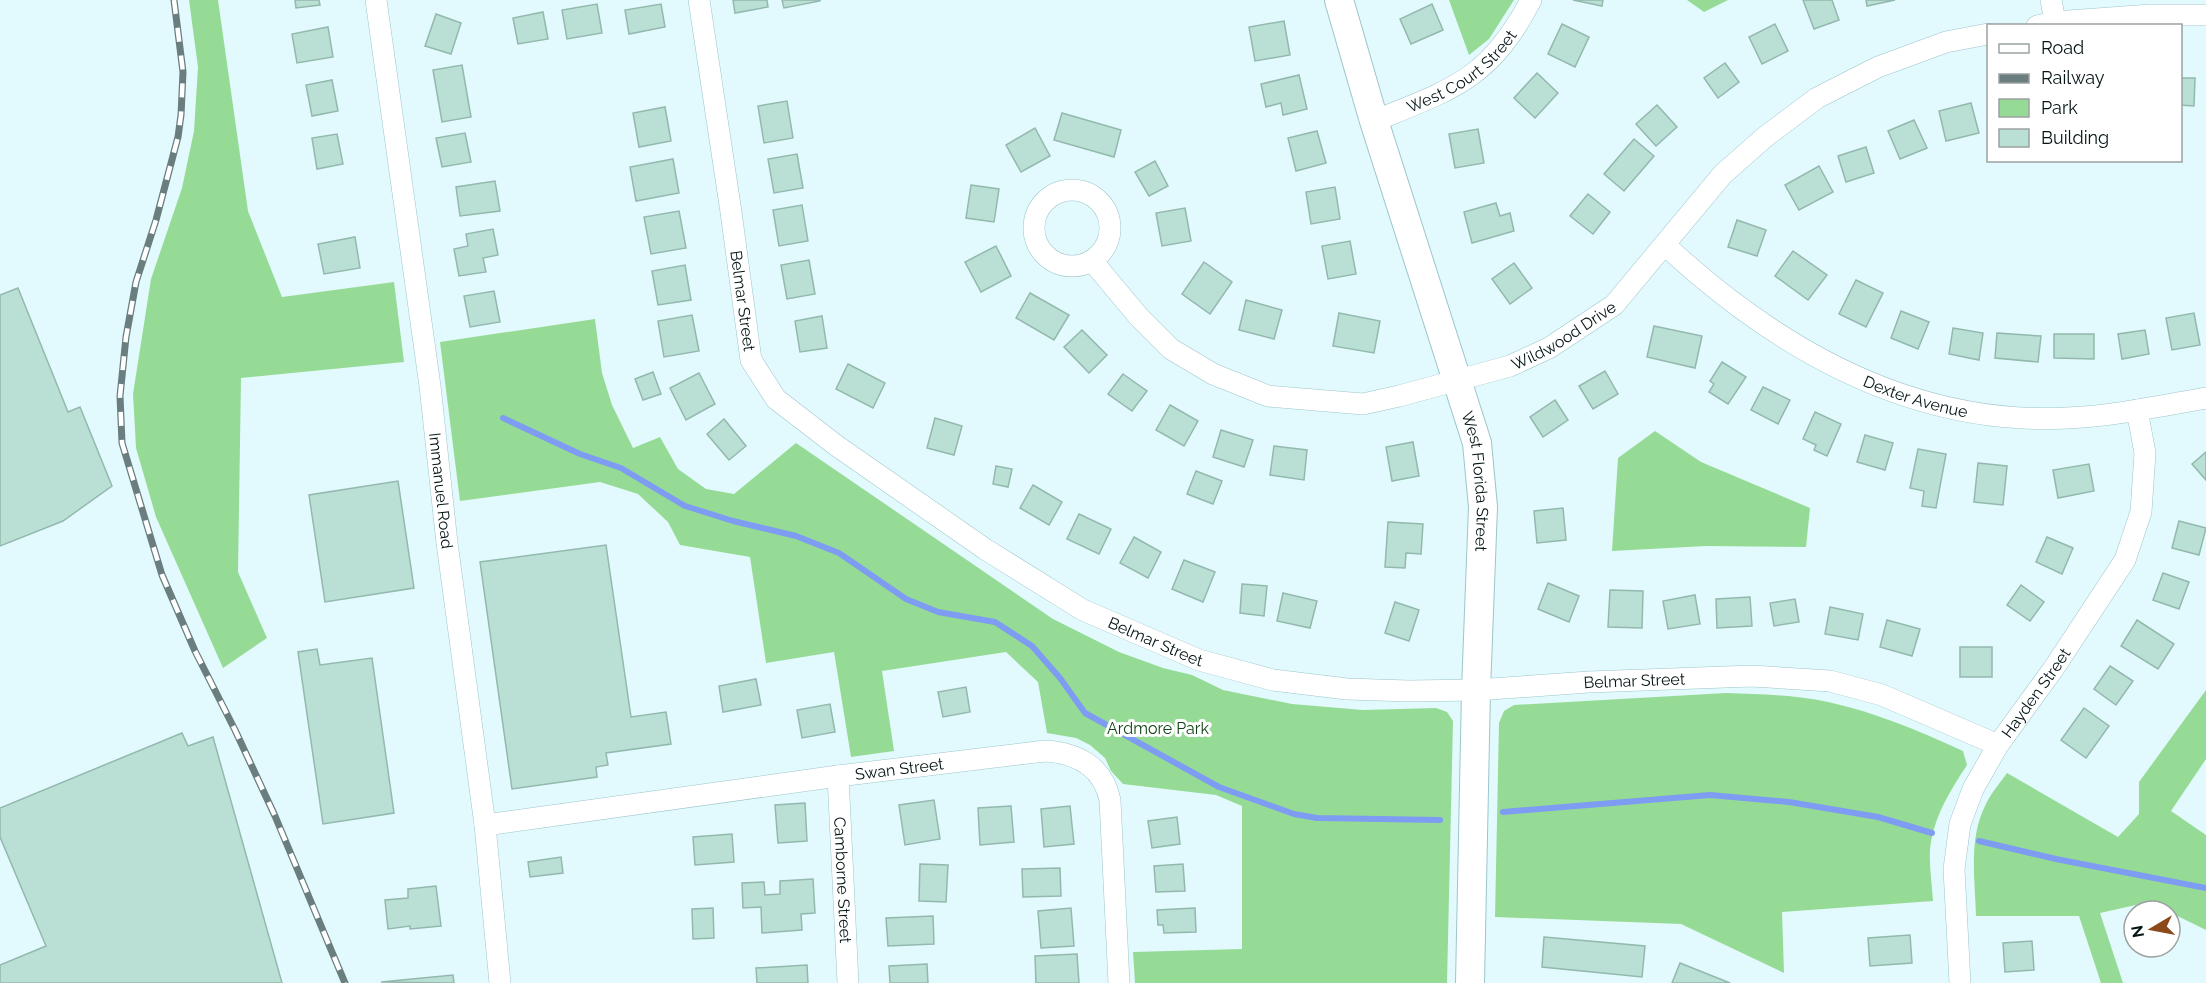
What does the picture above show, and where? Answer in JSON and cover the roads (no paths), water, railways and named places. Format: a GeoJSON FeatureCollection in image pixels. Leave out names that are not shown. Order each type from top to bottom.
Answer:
{"type":"FeatureCollection","features":[{"type":"Feature","properties":{"kind":"street","name":"Immanuel Road"},"geometry":{"type":"LineString","coordinates":[[376,0],[430,386],[447,543],[485,825],[500,983]]}},
{"type":"Feature","properties":{"kind":"street","name":"Belmar Street"},"geometry":{"type":"LineString","coordinates":[[699,0],[751,360],[776,399],[837,446],[985,549],[1083,610],[1199,660],[1273,680],[1347,689],[1476,690],[1589,682],[1752,676],[1830,681],[1882,695],[1998,745]]}},
{"type":"Feature","properties":{"kind":"street","name":"West Florida Street"},"geometry":{"type":"LineString","coordinates":[[1339,0],[1374,121],[1477,443],[1483,507],[1476,690],[1470,983]]}},
{"type":"Feature","properties":{"kind":"street","name":"West Court Street"},"geometry":{"type":"LineString","coordinates":[[1374,121],[1443,93],[1466,81],[1494,57],[1506,42],[1531,0]]}},
{"type":"Feature","properties":{"kind":"street"},"geometry":{"type":"LineString","coordinates":[[2051,0],[2046,24],[2151,15],[2206,15]]}},
{"type":"Feature","properties":{"kind":"street","name":"Wildwood Drive"},"geometry":{"type":"LineString","coordinates":[[1093,262],[1139,317],[1171,349],[1213,374],[1268,396],[1362,404],[1458,381],[1510,366],[1549,348],[1614,305],[1723,174],[1765,137],[1817,98],[1878,67],[1946,42],[1987,34]]}},
{"type":"Feature","properties":{"kind":"street","name":"Dexter Avenue"},"geometry":{"type":"LineString","coordinates":[[1665,245],[1696,274],[1740,309],[1793,343],[1840,370],[1886,390],[1951,410],[2014,418],[2067,418],[2137,410],[2206,398]]}},
{"type":"Feature","properties":{"kind":"street","name":"Hayden Street"},"geometry":{"type":"LineString","coordinates":[[1960,983],[1954,869],[1960,824],[1973,789],[1998,745],[2054,668],[2125,560],[2141,512],[2145,453],[2137,410]]}},
{"type":"Feature","properties":{"kind":"street","name":"Swan Street"},"geometry":{"type":"LineString","coordinates":[[485,825],[1045,750],[1072,755],[1094,768],[1108,789],[1119,983]]}},
{"type":"Feature","properties":{"kind":"street","name":"Camborne Street"},"geometry":{"type":"LineString","coordinates":[[838,776],[848,983]]}},
{"type":"Feature","properties":{"kind":"waterway"},"geometry":{"type":"LineString","coordinates":[[503,418],[580,454],[621,468],[685,506],[733,521],[796,536],[839,553],[906,599],[938,612],[995,622],[1032,646],[1060,678],[1085,713],[1219,787],[1294,814],[1317,818],[1440,820]]}},
{"type":"Feature","properties":{"kind":"waterway"},"geometry":{"type":"LineString","coordinates":[[1503,812],[1710,795],[1789,802],[1878,817],[1932,833]]}},
{"type":"Feature","properties":{"kind":"waterway"},"geometry":{"type":"LineString","coordinates":[[1979,841],[2056,859],[2206,888]]}},
{"type":"Feature","properties":{"kind":"railway"},"geometry":{"type":"LineString","coordinates":[[174,0],[183,72],[181,115],[178,137],[156,220],[136,282],[126,337],[120,396],[122,443],[162,575],[195,651],[275,816],[345,983]]}},
{"type":"Feature","properties":{"kind":"park label","name":"Ardmore Park"},"geometry":{"type":"Point","coordinates":[1158,728]}}]}
